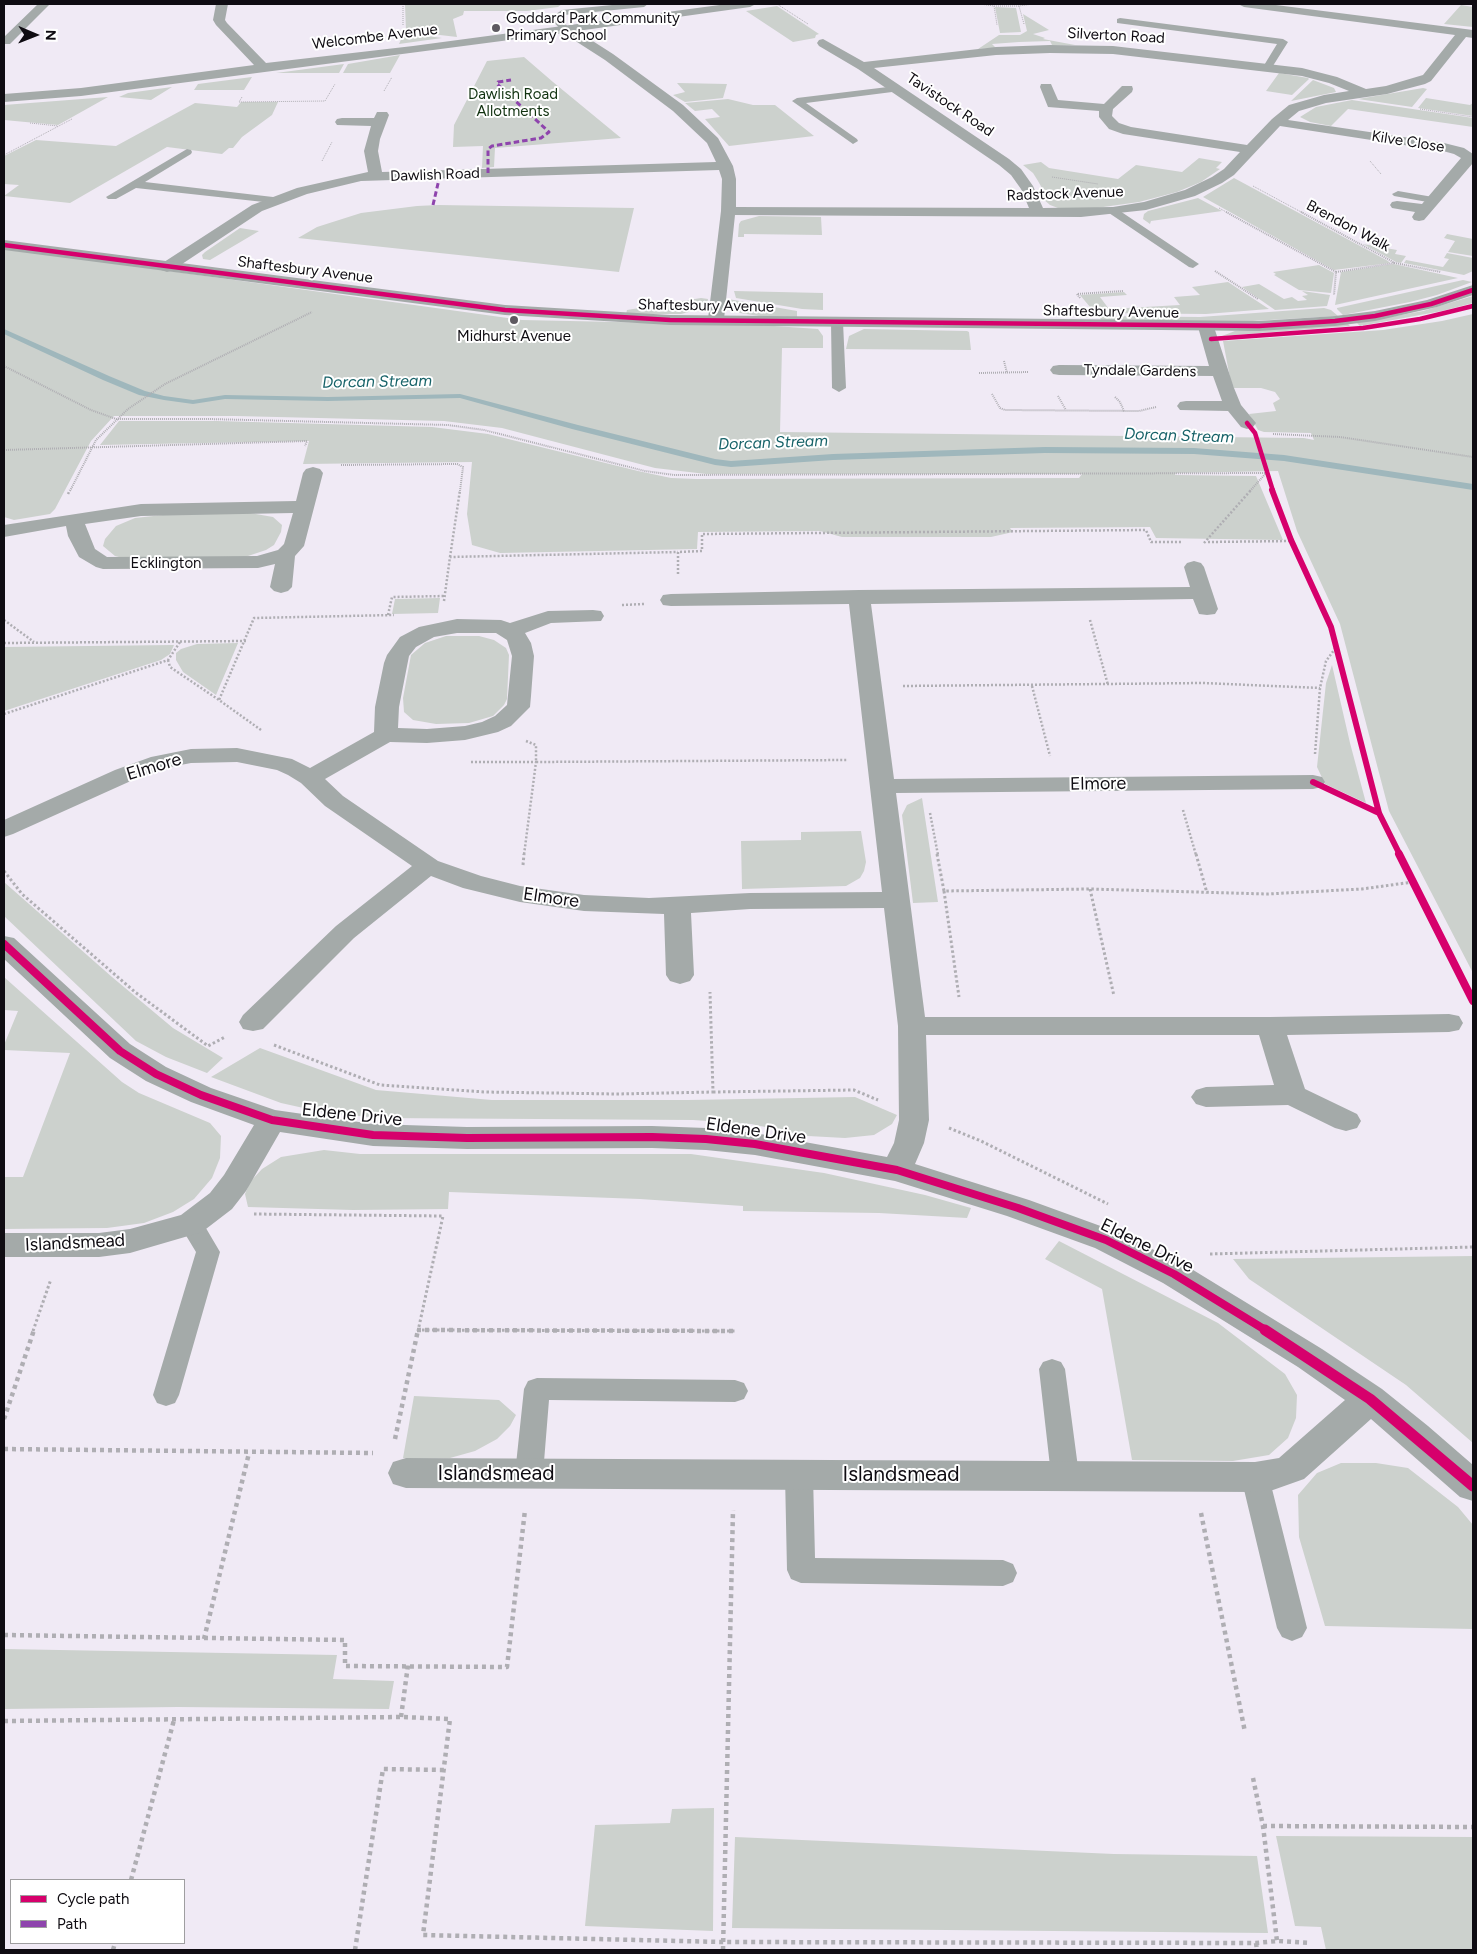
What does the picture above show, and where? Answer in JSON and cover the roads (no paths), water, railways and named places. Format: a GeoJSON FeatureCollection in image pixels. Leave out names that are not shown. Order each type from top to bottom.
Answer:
{"type":"FeatureCollection","features":[{"type":"Feature","properties":{"kind":"street"},"geometry":{"type":"LineString","coordinates":[[6,39],[44,4]]}},
{"type":"Feature","properties":{"kind":"street"},"geometry":{"type":"LineString","coordinates":[[222,4],[220,20],[222,25],[263,67]]}},
{"type":"Feature","properties":{"kind":"street","name":"Welcombe Avenue"},"geometry":{"type":"LineString","coordinates":[[4,98],[116,88],[263,67],[413,50],[750,4]]}},
{"type":"Feature","properties":{"kind":"street"},"geometry":{"type":"LineString","coordinates":[[1244,4],[1277,5],[1469,33]]}},
{"type":"Feature","properties":{"kind":"street"},"geometry":{"type":"LineString","coordinates":[[565,30],[609,57],[678,108],[713,142],[726,166],[729,179],[728,211],[716,320]]}},
{"type":"Feature","properties":{"kind":"street","name":"Radstock Avenue"},"geometry":{"type":"LineString","coordinates":[[728,211],[1038,213],[1113,211],[1146,206],[1208,186],[1229,172],[1277,122],[1294,108],[1406,86],[1427,78],[1469,33]]}},
{"type":"Feature","properties":{"kind":"street","name":"Tavistock Road"},"geometry":{"type":"LineString","coordinates":[[824,43],[981,145],[1016,172],[1028,189],[1038,213]]}},
{"type":"Feature","properties":{"kind":"street","name":"Silverton Road"},"geometry":{"type":"LineString","coordinates":[[862,66],[975,52],[1076,48],[1149,53],[1268,67],[1320,76],[1364,93]]}},
{"type":"Feature","properties":{"kind":"street"},"geometry":{"type":"LineString","coordinates":[[1046,87],[1053,104],[1107,108],[1128,95]]}},
{"type":"Feature","properties":{"kind":"street"},"geometry":{"type":"LineString","coordinates":[[1107,108],[1105,114],[1108,121],[1128,131],[1250,150]]}},
{"type":"Feature","properties":{"kind":"street"},"geometry":{"type":"LineString","coordinates":[[342,122],[381,119],[371,151],[376,176]]}},
{"type":"Feature","properties":{"kind":"street","name":"Kilve Close"},"geometry":{"type":"LineString","coordinates":[[1277,122],[1444,147],[1459,151],[1468,156],[1467,162],[1426,209],[1397,200]]}},
{"type":"Feature","properties":{"kind":"street","name":"Dawlish Road"},"geometry":{"type":"LineString","coordinates":[[167,267],[243,215],[273,200],[321,186],[376,176],[726,166]]}},
{"type":"Feature","properties":{"kind":"street","name":"Shaftesbury Avenue"},"geometry":{"type":"LineString","coordinates":[[4,245],[534,313],[632,319],[1206,327],[1281,326],[1335,322],[1412,308],[1473,290]]}},
{"type":"Feature","properties":{"kind":"street","name":"Tyndale Gardens"},"geometry":{"type":"LineString","coordinates":[[1206,327],[1225,388],[1233,406],[1251,428]]}},
{"type":"Feature","properties":{"kind":"street","name":"Tyndale Gardens"},"geometry":{"type":"LineString","coordinates":[[1059,370],[1220,371]]}},
{"type":"Feature","properties":{"kind":"street","name":"Tyndale Gardens"},"geometry":{"type":"LineString","coordinates":[[1186,406],[1233,406]]}},
{"type":"Feature","properties":{"kind":"street"},"geometry":{"type":"LineString","coordinates":[[281,587],[285,554],[294,546],[313,473]]}},
{"type":"Feature","properties":{"kind":"street"},"geometry":{"type":"LineString","coordinates":[[4,531],[65,520],[141,510],[304,507]]}},
{"type":"Feature","properties":{"kind":"street","name":"Ecklington"},"geometry":{"type":"LineString","coordinates":[[65,520],[78,536],[86,553],[103,563],[258,562],[271,560],[285,554]]}},
{"type":"Feature","properties":{"kind":"street"},"geometry":{"type":"LineString","coordinates":[[671,600],[1083,594],[1205,601],[1194,567]]}},
{"type":"Feature","properties":{"kind":"street"},"geometry":{"type":"LineString","coordinates":[[859,596],[912,1026],[915,1114],[910,1143],[896,1170]]}},
{"type":"Feature","properties":{"kind":"street"},"geometry":{"type":"LineString","coordinates":[[509,631],[548,617],[593,616]]}},
{"type":"Feature","properties":{"kind":"street"},"geometry":{"type":"LineString","coordinates":[[310,778],[386,735],[448,735],[490,727],[503,721],[518,707],[523,656],[516,636],[501,627],[476,625],[427,632],[408,642],[398,655],[390,684],[386,735]]}},
{"type":"Feature","properties":{"kind":"street","name":"Elmore"},"geometry":{"type":"LineString","coordinates":[[4,829],[124,775],[174,758],[206,754],[237,755],[284,764],[310,778],[334,801],[429,866],[472,882],[520,894],[584,903],[677,906],[750,901],[896,900]]}},
{"type":"Feature","properties":{"kind":"street","name":"Elmore"},"geometry":{"type":"LineString","coordinates":[[883,786],[1313,782]]}},
{"type":"Feature","properties":{"kind":"street"},"geometry":{"type":"LineString","coordinates":[[253,1022],[345,932],[412,877],[429,866]]}},
{"type":"Feature","properties":{"kind":"street"},"geometry":{"type":"LineString","coordinates":[[677,906],[680,975]]}},
{"type":"Feature","properties":{"kind":"street","name":"Eldene Drive"},"geometry":{"type":"LineString","coordinates":[[4,944],[120,1051],[156,1074],[201,1095],[272,1120],[373,1134],[468,1138],[652,1137],[706,1139],[789,1149],[896,1170],[1018,1208],[1106,1240],[1174,1274],[1256,1323],[1370,1399],[1473,1486]]}},
{"type":"Feature","properties":{"kind":"street"},"geometry":{"type":"LineString","coordinates":[[912,1026],[1270,1026],[1449,1023]]}},
{"type":"Feature","properties":{"kind":"street"},"geometry":{"type":"LineString","coordinates":[[1270,1026],[1292,1095]]}},
{"type":"Feature","properties":{"kind":"street"},"geometry":{"type":"LineString","coordinates":[[1206,1097],[1292,1095],[1346,1121]]}},
{"type":"Feature","properties":{"kind":"street","name":"Islandsmead"},"geometry":{"type":"LineString","coordinates":[[4,1245],[55,1246],[130,1241],[191,1224],[221,1201],[235,1183],[272,1120]]}},
{"type":"Feature","properties":{"kind":"street","name":"Islandsmead"},"geometry":{"type":"LineString","coordinates":[[399,1463],[529,1474],[1255,1477],[1273,1475],[1291,1468],[1370,1399]]}},
{"type":"Feature","properties":{"kind":"lane"},"geometry":{"type":"LineString","coordinates":[[565,30],[555,18],[562,13],[644,4]]}},
{"type":"Feature","properties":{"kind":"lane"},"geometry":{"type":"LineString","coordinates":[[1120,21],[1283,42],[1268,67]]}},
{"type":"Feature","properties":{"kind":"lane"},"geometry":{"type":"LineString","coordinates":[[853,140],[797,101],[896,89]]}},
{"type":"Feature","properties":{"kind":"lane"},"geometry":{"type":"LineString","coordinates":[[112,197],[186,152]]}},
{"type":"Feature","properties":{"kind":"lane"},"geometry":{"type":"LineString","coordinates":[[134,184],[273,200]]}},
{"type":"Feature","properties":{"kind":"lane"},"geometry":{"type":"LineString","coordinates":[[1113,211],[1193,264]]}},
{"type":"Feature","properties":{"kind":"lane"},"geometry":{"type":"LineString","coordinates":[[837,322],[839,388]]}},
{"type":"Feature","properties":{"kind":"lane"},"geometry":{"type":"LineString","coordinates":[[166,1395],[208,1252],[191,1224]]}},
{"type":"Feature","properties":{"kind":"lane"},"geometry":{"type":"LineString","coordinates":[[1052,1369],[1065,1476]]}},
{"type":"Feature","properties":{"kind":"lane"},"geometry":{"type":"LineString","coordinates":[[529,1474],[537,1389],[735,1391]]}},
{"type":"Feature","properties":{"kind":"lane"},"geometry":{"type":"LineString","coordinates":[[799,1475],[801,1570],[1003,1573]]}},
{"type":"Feature","properties":{"kind":"lane"},"geometry":{"type":"LineString","coordinates":[[1255,1477],[1292,1628]]}},
{"type":"Feature","properties":{"kind":"waterway","name":"Dorcan Stream"},"geometry":{"type":"LineString","coordinates":[[4,331],[106,378],[142,393],[164,398],[193,402],[225,397],[328,399],[460,396],[575,427],[715,462],[731,464],[833,457],[1045,450],[1194,451],[1284,458],[1473,487]]}},
{"type":"Feature","properties":{"kind":"place","name":"Goddard Park Community Primary School"},"geometry":{"type":"Point","coordinates":[496,28]}},
{"type":"Feature","properties":{"kind":"place","name":"Midhurst Avenue"},"geometry":{"type":"Point","coordinates":[514,320]}},
{"type":"Feature","properties":{"kind":"park label","name":"Dawlish Road Allotments"},"geometry":{"type":"Point","coordinates":[513,104]}}]}
